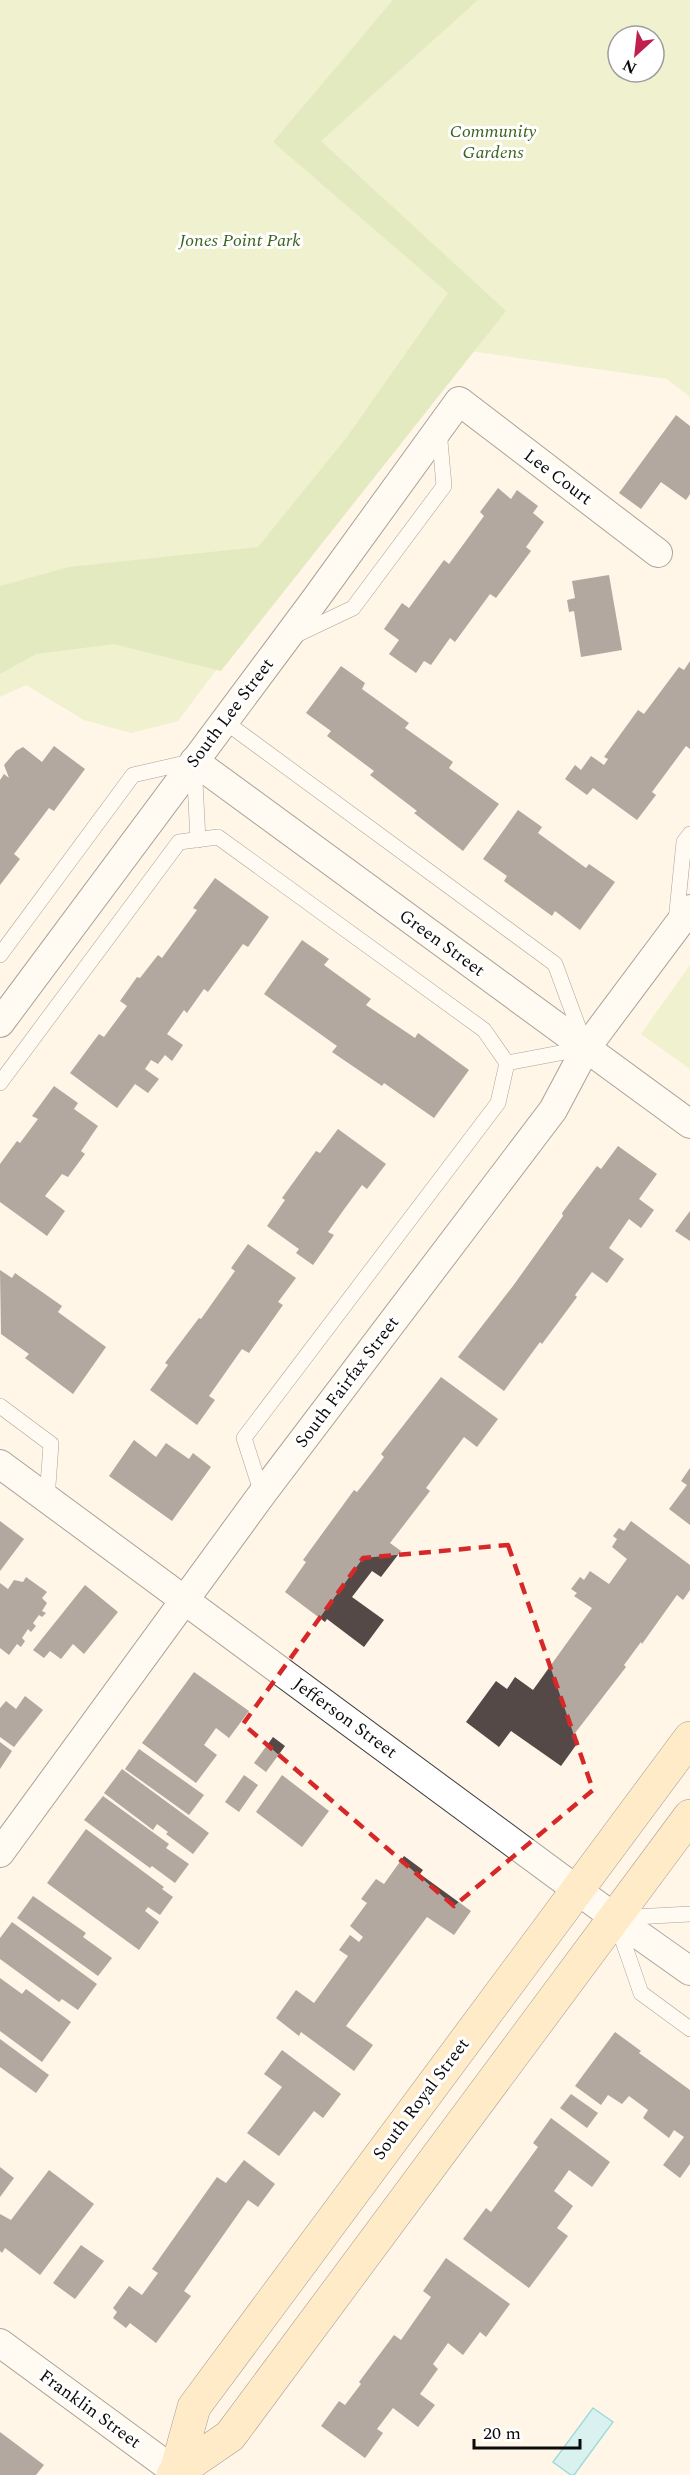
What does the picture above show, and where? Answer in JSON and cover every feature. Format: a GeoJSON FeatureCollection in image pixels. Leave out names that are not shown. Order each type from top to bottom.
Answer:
{"type":"FeatureCollection","features":[{"type":"Feature","properties":{"kind":"street","name":"South Lee Street"},"geometry":{"type":"LineString","coordinates":[[0,1023],[459,401]]}},
{"type":"Feature","properties":{"kind":"street","name":"Lee Court"},"geometry":{"type":"LineString","coordinates":[[459,401],[658,553]]}},
{"type":"Feature","properties":{"kind":"street","name":"Green Street"},"geometry":{"type":"LineString","coordinates":[[194,761],[690,1124]]}},
{"type":"Feature","properties":{"kind":"street","name":"South Fairfax Street"},"geometry":{"type":"LineString","coordinates":[[0,1853],[262,1494],[553,1110],[586,1048],[683,919]]}},
{"type":"Feature","properties":{"kind":"street","name":"Jefferson Street"},"geometry":{"type":"LineString","coordinates":[[0,1464],[690,1971]]}},
{"type":"Feature","properties":{"kind":"street","name":"South Royal Street"},"geometry":{"type":"LineString","coordinates":[[176,2474],[194,2407],[690,1738]]}},
{"type":"Feature","properties":{"kind":"street"},"geometry":{"type":"LineString","coordinates":[[176,2474],[230,2436],[690,1816]]}},
{"type":"Feature","properties":{"kind":"street","name":"Franklin Street"},"geometry":{"type":"LineString","coordinates":[[0,2343],[176,2474]]}},
{"type":"Feature","properties":{"kind":"lane"},"geometry":{"type":"LineString","coordinates":[[284,641],[353,608],[444,486],[438,430]]}},
{"type":"Feature","properties":{"kind":"lane"},"geometry":{"type":"LineString","coordinates":[[224,721],[555,964],[586,1048],[507,1063]]}},
{"type":"Feature","properties":{"kind":"lane"},"geometry":{"type":"LineString","coordinates":[[0,955],[133,775],[194,761],[198,840]]}},
{"type":"Feature","properties":{"kind":"lane"},"geometry":{"type":"LineString","coordinates":[[683,919],[684,842],[690,834]]}},
{"type":"Feature","properties":{"kind":"lane"},"geometry":{"type":"LineString","coordinates":[[0,1083],[179,842],[218,837],[484,1030],[507,1063],[498,1103],[244,1438],[262,1494]]}},
{"type":"Feature","properties":{"kind":"lane"},"geometry":{"type":"LineString","coordinates":[[0,1406],[51,1443],[47,1499]]}},
{"type":"Feature","properties":{"kind":"lane"},"geometry":{"type":"LineString","coordinates":[[690,1914],[615,1918],[641,1993],[690,2029]]}},
{"type":"Feature","properties":{"kind":"highlighted area"},"geometry":{"type":"Polygon","coordinates":[[[508,1545],[593,1790],[454,1906],[243,1724],[363,1558],[508,1545]]]}},
{"type":"Feature","properties":{"kind":"green space","name":"Jones Point Park"},"geometry":{"type":"Polygon","coordinates":[[[0,0],[690,0],[690,397],[667,379],[456,349],[178,721],[131,733],[84,720],[26,685],[0,697],[0,0]]]}},
{"type":"Feature","properties":{"kind":"green space"},"geometry":{"type":"Polygon","coordinates":[[[393,0],[478,0],[321,141],[506,311],[221,671],[114,644],[36,654],[0,674],[0,586],[69,567],[258,547],[347,437],[448,293],[273,142],[393,0]]]}},
{"type":"Feature","properties":{"kind":"green space"},"geometry":{"type":"Polygon","coordinates":[[[690,965],[690,1069],[641,1034],[690,965]]]}},
{"type":"Feature","properties":{"kind":"water"},"geometry":{"type":"Polygon","coordinates":[[[593,2408],[613,2422],[574,2475],[571,2475],[553,2462],[593,2408]]]}},
{"type":"Feature","properties":{"kind":"building"},"geometry":{"type":"Polygon","coordinates":[[[676,415],[690,426],[690,494],[686,500],[661,482],[641,509],[619,493],[676,415]]]}},
{"type":"Feature","properties":{"kind":"building"},"geometry":{"type":"Polygon","coordinates":[[[498,488],[511,499],[517,490],[538,506],[533,513],[544,522],[526,547],[531,551],[496,598],[490,594],[455,642],[450,638],[431,665],[424,661],[416,673],[389,654],[399,640],[384,629],[402,603],[409,608],[444,560],[449,564],[484,516],[480,512],[498,488]]]}},
{"type":"Feature","properties":{"kind":"building"},"geometry":{"type":"Polygon","coordinates":[[[609,575],[622,650],[581,657],[574,611],[569,612],[567,600],[575,598],[572,581],[609,575]]]}},
{"type":"Feature","properties":{"kind":"building"},"geometry":{"type":"Polygon","coordinates":[[[690,661],[690,749],[686,746],[652,792],[656,795],[637,820],[593,788],[587,795],[565,779],[575,765],[581,770],[591,756],[604,765],[608,759],[604,757],[638,710],[644,714],[679,667],[684,670],[690,661]]]}},
{"type":"Feature","properties":{"kind":"building"},"geometry":{"type":"Polygon","coordinates":[[[341,666],[365,683],[362,689],[409,723],[405,728],[453,762],[449,768],[499,804],[463,851],[414,813],[417,811],[370,775],[374,771],[327,736],[331,731],[306,713],[341,666]]]}},
{"type":"Feature","properties":{"kind":"building"},"geometry":{"type":"Polygon","coordinates":[[[54,746],[85,769],[54,811],[49,808],[14,854],[20,859],[0,885],[0,780],[4,774],[9,778],[4,765],[16,751],[23,747],[42,762],[54,746]]]}},
{"type":"Feature","properties":{"kind":"building"},"geometry":{"type":"Polygon","coordinates":[[[518,810],[542,827],[538,833],[586,868],[589,864],[615,882],[580,930],[555,911],[552,916],[504,881],[507,876],[483,859],[518,810]]]}},
{"type":"Feature","properties":{"kind":"building"},"geometry":{"type":"Polygon","coordinates":[[[215,878],[269,917],[248,947],[243,944],[208,992],[204,989],[187,1013],[184,1010],[167,1034],[183,1045],[172,1061],[165,1055],[158,1064],[151,1060],[145,1069],[159,1079],[148,1093],[135,1084],[117,1108],[70,1073],[99,1034],[104,1037],[127,1006],[120,1001],[137,977],[140,978],[158,955],[162,958],[197,910],[193,908],[215,878]]]}},
{"type":"Feature","properties":{"kind":"building"},"geometry":{"type":"Polygon","coordinates":[[[302,940],[329,959],[324,965],[371,999],[366,1005],[415,1038],[418,1033],[469,1070],[434,1118],[384,1083],[382,1086],[332,1052],[337,1046],[264,994],[302,940]]]}},
{"type":"Feature","properties":{"kind":"building"},"geometry":{"type":"Polygon","coordinates":[[[54,1086],[78,1103],[74,1109],[98,1126],[81,1151],[85,1154],[68,1177],[62,1174],[45,1196],[65,1211],[47,1236],[0,1202],[0,1164],[17,1141],[20,1143],[38,1119],[32,1116],[54,1086]]]}},
{"type":"Feature","properties":{"kind":"building"},"geometry":{"type":"Polygon","coordinates":[[[338,1129],[386,1164],[367,1189],[362,1185],[345,1208],[328,1232],[334,1235],[313,1265],[296,1253],[299,1249],[267,1226],[285,1200],[282,1198],[316,1151],[320,1153],[338,1129]]]}},
{"type":"Feature","properties":{"kind":"building"},"geometry":{"type":"Polygon","coordinates":[[[618,1146],[657,1174],[639,1199],[654,1210],[641,1228],[629,1219],[609,1248],[624,1259],[607,1283],[592,1272],[575,1295],[577,1297],[504,1391],[458,1357],[513,1286],[597,1166],[601,1169],[618,1146]]]}},
{"type":"Feature","properties":{"kind":"building"},"geometry":{"type":"Polygon","coordinates":[[[690,1211],[690,1241],[675,1231],[690,1211]]]}},
{"type":"Feature","properties":{"kind":"building"},"geometry":{"type":"Polygon","coordinates":[[[248,1244],[296,1278],[278,1302],[283,1305],[249,1353],[242,1349],[209,1396],[215,1400],[197,1425],[150,1390],[168,1365],[165,1363],[199,1318],[201,1319],[235,1271],[231,1268],[248,1244]]]}},
{"type":"Feature","properties":{"kind":"building"},"geometry":{"type":"Polygon","coordinates":[[[0,1270],[12,1278],[15,1273],[62,1306],[58,1312],[106,1347],[73,1394],[25,1358],[29,1354],[1,1334],[0,1270]]]}},
{"type":"Feature","properties":{"kind":"building"},"geometry":{"type":"Polygon","coordinates":[[[441,1377],[498,1419],[477,1447],[464,1437],[426,1488],[430,1491],[390,1543],[401,1551],[381,1577],[372,1571],[352,1597],[384,1620],[364,1647],[327,1619],[325,1622],[285,1592],[306,1562],[303,1560],[354,1490],[357,1492],[384,1457],[381,1454],[441,1377]]]}},
{"type":"Feature","properties":{"kind":"building"},"geometry":{"type":"Polygon","coordinates":[[[134,1440],[156,1457],[166,1443],[189,1459],[193,1453],[211,1467],[172,1521],[109,1476],[134,1440]]]}},
{"type":"Feature","properties":{"kind":"building"},"geometry":{"type":"Polygon","coordinates":[[[690,1468],[690,1525],[669,1509],[687,1485],[681,1481],[690,1468]]]}},
{"type":"Feature","properties":{"kind":"building"},"geometry":{"type":"Polygon","coordinates":[[[0,1521],[24,1539],[0,1571],[0,1521]]]}},
{"type":"Feature","properties":{"kind":"building"},"geometry":{"type":"Polygon","coordinates":[[[631,1521],[690,1565],[690,1590],[683,1600],[677,1595],[624,1665],[626,1667],[572,1737],[579,1741],[561,1766],[511,1731],[499,1747],[466,1722],[496,1681],[507,1689],[515,1677],[533,1690],[592,1608],[574,1596],[577,1593],[571,1589],[580,1577],[584,1580],[590,1571],[609,1584],[627,1559],[612,1547],[617,1539],[613,1536],[619,1528],[624,1531],[631,1521]]]}},
{"type":"Feature","properties":{"kind":"building"},"geometry":{"type":"Polygon","coordinates":[[[26,1577],[47,1592],[42,1598],[47,1603],[42,1611],[46,1613],[42,1617],[39,1615],[33,1623],[36,1626],[31,1632],[28,1629],[22,1638],[25,1641],[21,1647],[17,1644],[9,1655],[0,1648],[0,1583],[8,1589],[14,1580],[23,1582],[26,1577]]]}},
{"type":"Feature","properties":{"kind":"building"},"geometry":{"type":"Polygon","coordinates":[[[85,1585],[118,1612],[84,1654],[73,1644],[61,1659],[50,1651],[44,1658],[33,1650],[85,1585]]]}},
{"type":"Feature","properties":{"kind":"building"},"geometry":{"type":"Polygon","coordinates":[[[194,1672],[249,1711],[229,1738],[216,1728],[204,1745],[217,1755],[196,1783],[142,1743],[194,1672]]]}},
{"type":"Feature","properties":{"kind":"building"},"geometry":{"type":"Polygon","coordinates":[[[25,1696],[43,1710],[14,1747],[0,1737],[0,1708],[6,1701],[16,1709],[25,1696]]]}},
{"type":"Feature","properties":{"kind":"building"},"geometry":{"type":"Polygon","coordinates":[[[273,1737],[285,1746],[266,1772],[254,1763],[273,1737]]]}},
{"type":"Feature","properties":{"kind":"building"},"geometry":{"type":"Polygon","coordinates":[[[0,1742],[12,1751],[0,1769],[0,1742]]]}},
{"type":"Feature","properties":{"kind":"building"},"geometry":{"type":"Polygon","coordinates":[[[139,1749],[204,1795],[189,1815],[125,1769],[139,1749]]]}},
{"type":"Feature","properties":{"kind":"building"},"geometry":{"type":"Polygon","coordinates":[[[122,1769],[209,1833],[193,1854],[166,1834],[168,1832],[157,1824],[153,1830],[104,1793],[122,1769]]]}},
{"type":"Feature","properties":{"kind":"building"},"geometry":{"type":"Polygon","coordinates":[[[244,1775],[258,1785],[239,1812],[225,1802],[244,1775]]]}},
{"type":"Feature","properties":{"kind":"building"},"geometry":{"type":"Polygon","coordinates":[[[282,1775],[329,1811],[302,1847],[256,1812],[282,1775]]]}},
{"type":"Feature","properties":{"kind":"building"},"geometry":{"type":"Polygon","coordinates":[[[103,1796],[169,1844],[166,1848],[189,1864],[175,1883],[152,1866],[150,1868],[84,1820],[103,1796]]]}},
{"type":"Feature","properties":{"kind":"building"},"geometry":{"type":"Polygon","coordinates":[[[86,1829],[164,1887],[162,1889],[173,1897],[160,1915],[148,1907],[145,1911],[159,1922],[139,1950],[47,1883],[86,1829]]]}},
{"type":"Feature","properties":{"kind":"building"},"geometry":{"type":"Polygon","coordinates":[[[404,1856],[423,1870],[420,1874],[471,1911],[454,1935],[427,1917],[346,2026],[373,2045],[354,2071],[301,2032],[299,2036],[276,2018],[296,1990],[314,2003],[348,1956],[339,1950],[350,1935],[359,1942],[363,1937],[350,1926],[367,1903],[361,1899],[376,1879],[384,1884],[404,1856]]]}},
{"type":"Feature","properties":{"kind":"building"},"geometry":{"type":"Polygon","coordinates":[[[33,1896],[86,1933],[83,1937],[112,1958],[98,1976],[17,1918],[33,1896]]]}},
{"type":"Feature","properties":{"kind":"building"},"geometry":{"type":"Polygon","coordinates":[[[12,1922],[97,1984],[78,2010],[62,1999],[59,2002],[0,1959],[0,1938],[12,1922]]]}},
{"type":"Feature","properties":{"kind":"building"},"geometry":{"type":"Polygon","coordinates":[[[0,1978],[22,1994],[26,1989],[71,2022],[42,2062],[0,2031],[0,1978]]]}},
{"type":"Feature","properties":{"kind":"building"},"geometry":{"type":"Polygon","coordinates":[[[615,2032],[641,2051],[639,2053],[690,2090],[690,2164],[680,2178],[663,2165],[684,2137],[674,2130],[669,2138],[643,2118],[648,2110],[629,2096],[622,2104],[608,2095],[601,2105],[575,2086],[615,2032]]]}},
{"type":"Feature","properties":{"kind":"building"},"geometry":{"type":"Polygon","coordinates":[[[0,2039],[49,2075],[36,2093],[0,2067],[0,2039]]]}},
{"type":"Feature","properties":{"kind":"building"},"geometry":{"type":"Polygon","coordinates":[[[282,2050],[341,2094],[323,2118],[314,2111],[279,2156],[247,2133],[282,2087],[264,2074],[282,2050]]]}},
{"type":"Feature","properties":{"kind":"building"},"geometry":{"type":"Polygon","coordinates":[[[571,2094],[598,2113],[587,2128],[560,2108],[571,2094]]]}},
{"type":"Feature","properties":{"kind":"building"},"geometry":{"type":"Polygon","coordinates":[[[551,2118],[610,2162],[592,2187],[569,2170],[554,2191],[573,2206],[557,2228],[568,2236],[529,2288],[463,2239],[486,2208],[491,2212],[538,2147],[533,2143],[551,2118]]]}},
{"type":"Feature","properties":{"kind":"building"},"geometry":{"type":"Polygon","coordinates":[[[244,2160],[275,2184],[258,2207],[248,2200],[184,2291],[191,2296],[156,2343],[130,2323],[126,2328],[113,2318],[117,2312],[113,2308],[129,2286],[142,2295],[158,2273],[152,2269],[217,2177],[226,2183],[244,2160]]]}},
{"type":"Feature","properties":{"kind":"building"},"geometry":{"type":"Polygon","coordinates":[[[0,2167],[14,2178],[0,2197],[0,2167]]]}},
{"type":"Feature","properties":{"kind":"building"},"geometry":{"type":"Polygon","coordinates":[[[49,2170],[94,2204],[40,2275],[5,2248],[2,2253],[0,2251],[0,2214],[11,2220],[49,2170]]]}},
{"type":"Feature","properties":{"kind":"building"},"geometry":{"type":"Polygon","coordinates":[[[81,2245],[104,2261],[75,2299],[53,2283],[81,2245]]]}},
{"type":"Feature","properties":{"kind":"building"},"geometry":{"type":"Polygon","coordinates":[[[446,2258],[510,2304],[486,2337],[480,2332],[463,2355],[448,2343],[433,2364],[438,2369],[420,2394],[435,2405],[418,2427],[393,2408],[377,2429],[383,2433],[365,2458],[321,2426],[339,2401],[345,2405],[394,2335],[401,2340],[431,2297],[423,2291],[446,2258]]]}},
{"type":"Feature","properties":{"kind":"building"},"geometry":{"type":"Polygon","coordinates":[[[0,2432],[44,2465],[36,2475],[0,2475],[0,2432]]]}},
{"type":"Feature","properties":{"kind":"park label","name":"Community Gardens"},"geometry":{"type":"Point","coordinates":[493,141]}}]}
